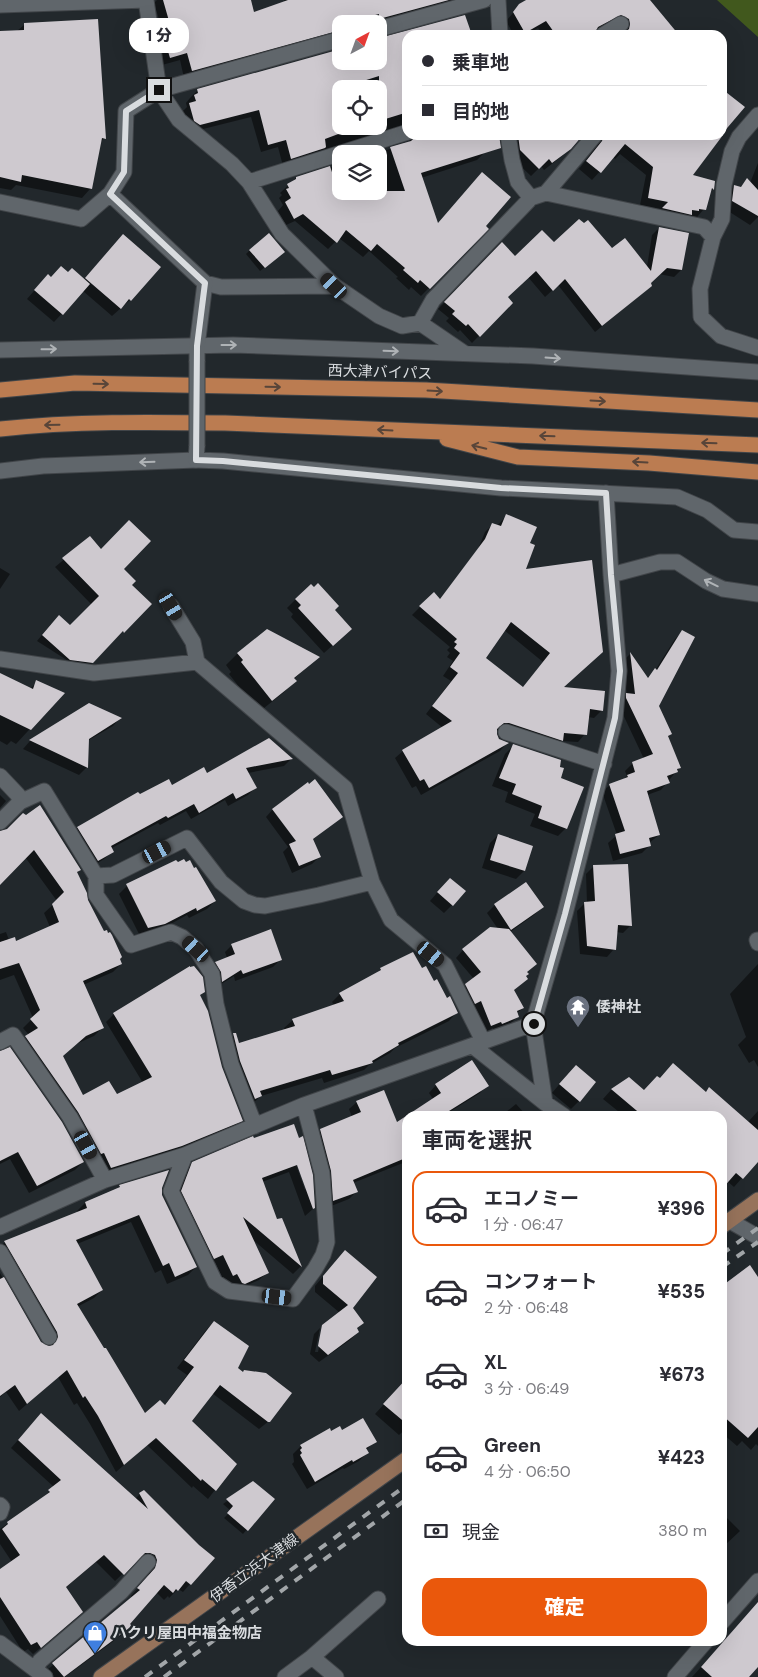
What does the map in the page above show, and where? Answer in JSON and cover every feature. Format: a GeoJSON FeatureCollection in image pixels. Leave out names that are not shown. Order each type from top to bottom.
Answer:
{"type":"FeatureCollection","features":[{"type":"Feature","properties":{"kind":"highway","name":"西大津バイパス"},"geometry":{"type":"LineString","coordinates":[[0,390],[75,383],[426,390],[758,410]]}},
{"type":"Feature","properties":{"kind":"highway"},"geometry":{"type":"LineString","coordinates":[[0,429],[29,426],[171,422],[225,423],[758,444]]}},
{"type":"Feature","properties":{"kind":"highway"},"geometry":{"type":"LineString","coordinates":[[417,431],[518,457],[649,463],[758,472]]}},
{"type":"Feature","properties":{"kind":"main road"},"geometry":{"type":"LineString","coordinates":[[727,1221],[758,1200]]}},
{"type":"Feature","properties":{"kind":"main road","name":"伊香立浜大津線"},"geometry":{"type":"LineString","coordinates":[[101,1677],[402,1462]]}},
{"type":"Feature","properties":{"kind":"street"},"geometry":{"type":"LineString","coordinates":[[0,5],[146,0],[159,90],[180,120],[232,164],[249,182],[282,234],[334,286],[380,316],[402,326],[420,323],[465,353]]}},
{"type":"Feature","properties":{"kind":"street"},"geometry":{"type":"LineString","coordinates":[[388,27],[484,0]]}},
{"type":"Feature","properties":{"kind":"street"},"geometry":{"type":"LineString","coordinates":[[498,0],[500,30]]}},
{"type":"Feature","properties":{"kind":"street"},"geometry":{"type":"LineString","coordinates":[[611,30],[621,24]]}},
{"type":"Feature","properties":{"kind":"street"},"geometry":{"type":"LineString","coordinates":[[0,202],[82,219],[110,194],[124,172],[126,111],[159,90],[332,42]]}},
{"type":"Feature","properties":{"kind":"street"},"geometry":{"type":"LineString","coordinates":[[758,115],[739,136],[732,151],[724,185],[722,219],[713,237],[700,290],[701,317],[721,336],[758,348]]}},
{"type":"Feature","properties":{"kind":"street"},"geometry":{"type":"LineString","coordinates":[[249,182],[402,134]]}},
{"type":"Feature","properties":{"kind":"street"},"geometry":{"type":"LineString","coordinates":[[509,140],[518,182],[531,198]]}},
{"type":"Feature","properties":{"kind":"street"},"geometry":{"type":"LineString","coordinates":[[546,193],[591,140]]}},
{"type":"Feature","properties":{"kind":"street"},"geometry":{"type":"LineString","coordinates":[[420,323],[433,300],[531,198],[546,193],[704,227],[713,237]]}},
{"type":"Feature","properties":{"kind":"street"},"geometry":{"type":"LineString","coordinates":[[110,194],[205,283],[221,287],[334,286]]}},
{"type":"Feature","properties":{"kind":"street"},"geometry":{"type":"LineString","coordinates":[[196,453],[197,346],[205,283]]}},
{"type":"Feature","properties":{"kind":"street"},"geometry":{"type":"LineString","coordinates":[[0,350],[243,345],[533,356],[758,372]]}},
{"type":"Feature","properties":{"kind":"street"},"geometry":{"type":"LineString","coordinates":[[0,470],[196,453],[223,461],[501,488],[677,497],[707,510],[734,530],[758,532]]}},
{"type":"Feature","properties":{"kind":"street"},"geometry":{"type":"LineString","coordinates":[[546,1103],[534,1024],[604,764],[615,718],[620,671],[606,493]]}},
{"type":"Feature","properties":{"kind":"street"},"geometry":{"type":"LineString","coordinates":[[611,575],[660,562],[677,562],[706,581],[723,589],[758,594]]}},
{"type":"Feature","properties":{"kind":"street"},"geometry":{"type":"LineString","coordinates":[[171,606],[193,642],[196,662],[346,788],[372,882],[391,920],[445,965],[478,1044],[557,1111]]}},
{"type":"Feature","properties":{"kind":"street"},"geometry":{"type":"LineString","coordinates":[[0,659],[94,673],[196,662]]}},
{"type":"Feature","properties":{"kind":"street"},"geometry":{"type":"LineString","coordinates":[[506,732],[604,764]]}},
{"type":"Feature","properties":{"kind":"street"},"geometry":{"type":"LineString","coordinates":[[0,776],[18,795],[20,802]]}},
{"type":"Feature","properties":{"kind":"street"},"geometry":{"type":"LineString","coordinates":[[0,822],[20,802],[44,791],[96,876],[96,895],[131,945],[171,932],[182,937],[196,949],[212,974],[216,1004],[231,1064],[255,1126]]}},
{"type":"Feature","properties":{"kind":"street"},"geometry":{"type":"LineString","coordinates":[[96,876],[113,875],[187,838],[221,882],[244,901],[255,905],[265,906],[372,882]]}},
{"type":"Feature","properties":{"kind":"street"},"geometry":{"type":"LineString","coordinates":[[0,1227],[105,1180],[185,1155],[304,1105],[534,1024]]}},
{"type":"Feature","properties":{"kind":"street"},"geometry":{"type":"LineString","coordinates":[[0,1042],[13,1035],[70,1117],[105,1180]]}},
{"type":"Feature","properties":{"kind":"street"},"geometry":{"type":"LineString","coordinates":[[185,1155],[171,1191],[215,1282],[229,1291],[293,1299],[315,1269],[323,1255],[327,1242],[322,1173],[304,1105]]}},
{"type":"Feature","properties":{"kind":"street"},"geometry":{"type":"LineString","coordinates":[[727,1223],[752,1233],[758,1238]]}},
{"type":"Feature","properties":{"kind":"street"},"geometry":{"type":"LineString","coordinates":[[0,1252],[49,1337]]}},
{"type":"Feature","properties":{"kind":"street"},"geometry":{"type":"LineString","coordinates":[[0,1505],[2,1507],[0,1513]]}},
{"type":"Feature","properties":{"kind":"street"},"geometry":{"type":"LineString","coordinates":[[40,1673],[40,1661],[121,1592],[148,1562]]}},
{"type":"Feature","properties":{"kind":"street"},"geometry":{"type":"LineString","coordinates":[[727,1616],[758,1581]]}},
{"type":"Feature","properties":{"kind":"street"},"geometry":{"type":"LineString","coordinates":[[285,1677],[312,1657],[378,1600]]}},
{"type":"Feature","properties":{"kind":"street"},"geometry":{"type":"LineString","coordinates":[[0,1642],[40,1673]]}},
{"type":"Feature","properties":{"kind":"street"},"geometry":{"type":"LineString","coordinates":[[675,1677],[702,1646]]}},
{"type":"Feature","properties":{"kind":"street"},"geometry":{"type":"LineString","coordinates":[[312,1657],[336,1677]]}},
{"type":"Feature","properties":{"kind":"green space"},"geometry":{"type":"Polygon","coordinates":[[[717,0],[758,0],[758,37],[717,0]]]}},
{"type":"Feature","properties":{"kind":"building"},"geometry":{"type":"Polygon","coordinates":[[[163,0],[251,0],[254,12],[288,0],[449,0],[388,17],[379,14],[332,15],[332,32],[192,71],[187,53],[170,58],[164,38],[173,35],[163,0]]]}},
{"type":"Feature","properties":{"kind":"building"},"geometry":{"type":"Polygon","coordinates":[[[526,0],[650,0],[675,30],[628,30],[630,24],[629,19],[621,15],[598,27],[596,30],[552,30],[546,21],[530,30],[523,30],[513,12],[519,4],[526,0]]]}},
{"type":"Feature","properties":{"kind":"building"},"geometry":{"type":"Polygon","coordinates":[[[465,15],[470,30],[409,30],[465,15]]]}},
{"type":"Feature","properties":{"kind":"building"},"geometry":{"type":"Polygon","coordinates":[[[98,19],[106,139],[102,138],[92,189],[22,175],[21,182],[0,177],[0,31],[24,30],[24,23],[98,19]]]}},
{"type":"Feature","properties":{"kind":"building"},"geometry":{"type":"Polygon","coordinates":[[[402,32],[402,114],[387,119],[387,80],[379,80],[379,76],[366,80],[332,80],[332,135],[336,135],[325,139],[325,148],[291,159],[286,140],[268,145],[259,110],[200,125],[194,121],[189,103],[196,101],[194,95],[198,93],[197,89],[332,52],[332,70],[388,70],[388,36],[402,32]]]}},
{"type":"Feature","properties":{"kind":"building"},"geometry":{"type":"Polygon","coordinates":[[[727,93],[745,107],[727,128],[727,93]]]}},
{"type":"Feature","properties":{"kind":"building"},"geometry":{"type":"Polygon","coordinates":[[[412,140],[500,140],[501,148],[421,173],[438,223],[482,172],[511,197],[486,226],[489,229],[430,289],[420,280],[418,283],[403,270],[405,268],[377,244],[371,251],[346,230],[337,243],[303,214],[294,219],[285,202],[291,198],[286,189],[289,188],[287,184],[296,179],[296,177],[330,166],[332,172],[332,200],[387,200],[387,191],[405,191],[390,147],[412,140]]]}},
{"type":"Feature","properties":{"kind":"building"},"geometry":{"type":"Polygon","coordinates":[[[519,140],[579,140],[571,149],[552,163],[549,159],[539,169],[520,150],[519,140]]]}},
{"type":"Feature","properties":{"kind":"building"},"geometry":{"type":"Polygon","coordinates":[[[719,140],[693,175],[715,181],[714,190],[712,188],[706,210],[692,210],[692,215],[662,208],[668,202],[648,198],[653,167],[625,144],[601,173],[586,161],[602,141],[719,140]]]}},
{"type":"Feature","properties":{"kind":"building"},"geometry":{"type":"Polygon","coordinates":[[[747,178],[758,190],[758,216],[732,201],[734,185],[741,187],[747,178]]]}},
{"type":"Feature","properties":{"kind":"building"},"geometry":{"type":"Polygon","coordinates":[[[579,219],[584,223],[588,220],[612,248],[625,238],[651,271],[659,227],[689,233],[682,270],[667,268],[651,283],[652,286],[602,326],[565,279],[553,291],[536,271],[508,297],[513,303],[480,337],[468,324],[466,326],[452,314],[455,311],[444,302],[502,242],[515,256],[542,230],[554,242],[579,219]]]}},
{"type":"Feature","properties":{"kind":"building"},"geometry":{"type":"Polygon","coordinates":[[[269,233],[285,252],[265,268],[249,250],[269,233]]]}},
{"type":"Feature","properties":{"kind":"building"},"geometry":{"type":"Polygon","coordinates":[[[123,234],[161,267],[131,301],[129,299],[121,309],[85,278],[123,234]]]}},
{"type":"Feature","properties":{"kind":"building"},"geometry":{"type":"Polygon","coordinates":[[[61,266],[68,272],[72,268],[90,284],[63,315],[34,290],[48,274],[51,277],[61,266]]]}},
{"type":"Feature","properties":{"kind":"building"},"geometry":{"type":"Polygon","coordinates":[[[506,514],[537,527],[530,543],[535,545],[526,569],[592,560],[603,652],[564,687],[605,691],[603,711],[590,709],[587,735],[564,733],[563,741],[504,723],[497,729],[497,734],[499,739],[509,743],[429,788],[424,779],[420,781],[402,750],[452,721],[432,706],[458,673],[450,667],[460,653],[454,648],[457,644],[454,642],[457,639],[419,606],[434,592],[440,599],[485,539],[492,523],[501,526],[506,514]],[[511,622],[486,658],[523,687],[550,653],[511,622]]]}},
{"type":"Feature","properties":{"kind":"building"},"geometry":{"type":"Polygon","coordinates":[[[129,520],[151,541],[124,569],[136,581],[132,585],[152,604],[93,663],[70,660],[42,635],[59,615],[70,625],[99,596],[62,558],[90,536],[101,549],[129,520]]]}},
{"type":"Feature","properties":{"kind":"building"},"geometry":{"type":"Polygon","coordinates":[[[318,583],[339,606],[335,610],[352,629],[333,646],[298,608],[301,605],[295,599],[311,584],[314,587],[318,583]]]}},
{"type":"Feature","properties":{"kind":"building"},"geometry":{"type":"Polygon","coordinates":[[[267,629],[320,657],[294,678],[297,681],[272,701],[241,662],[243,660],[237,653],[267,629]]]}},
{"type":"Feature","properties":{"kind":"building"},"geometry":{"type":"Polygon","coordinates":[[[682,630],[695,637],[659,706],[672,734],[668,736],[681,768],[677,769],[678,772],[667,776],[670,783],[647,791],[660,835],[649,838],[651,846],[620,854],[615,834],[625,831],[609,784],[628,777],[627,775],[635,772],[632,762],[653,754],[626,698],[626,693],[635,694],[630,652],[648,678],[655,668],[657,670],[682,630]]]}},
{"type":"Feature","properties":{"kind":"building"},"geometry":{"type":"Polygon","coordinates":[[[0,673],[33,689],[36,680],[65,693],[31,730],[0,715],[0,673]]]}},
{"type":"Feature","properties":{"kind":"building"},"geometry":{"type":"Polygon","coordinates":[[[89,703],[122,718],[89,739],[88,768],[29,740],[89,703]]]}},
{"type":"Feature","properties":{"kind":"building"},"geometry":{"type":"Polygon","coordinates":[[[269,738],[293,759],[246,768],[257,788],[236,799],[233,793],[199,813],[194,804],[168,818],[166,816],[111,846],[114,852],[98,861],[77,827],[138,792],[140,794],[169,779],[172,785],[204,767],[207,773],[269,738]]]}},
{"type":"Feature","properties":{"kind":"building"},"geometry":{"type":"Polygon","coordinates":[[[513,744],[561,760],[560,767],[564,768],[561,778],[584,787],[567,829],[538,818],[542,806],[512,794],[516,784],[499,778],[513,744]]]}},
{"type":"Feature","properties":{"kind":"building"},"geometry":{"type":"Polygon","coordinates":[[[315,779],[343,817],[313,839],[321,857],[299,866],[289,844],[296,841],[272,809],[308,782],[309,784],[315,779]]]}},
{"type":"Feature","properties":{"kind":"building"},"geometry":{"type":"Polygon","coordinates":[[[40,805],[81,870],[77,872],[87,893],[88,900],[104,931],[107,930],[112,935],[122,957],[120,959],[122,964],[83,981],[104,1028],[86,1036],[63,1056],[83,1095],[109,1081],[117,1094],[152,1077],[113,1013],[190,966],[194,966],[203,977],[205,992],[200,995],[208,1011],[222,1067],[243,1121],[182,1146],[111,1168],[104,1153],[101,1154],[78,1112],[25,1036],[38,1028],[30,1019],[40,1010],[19,963],[0,969],[0,942],[15,937],[16,941],[59,922],[52,904],[64,892],[34,850],[0,885],[0,831],[7,829],[23,813],[26,815],[40,805]]]}},
{"type":"Feature","properties":{"kind":"building"},"geometry":{"type":"Polygon","coordinates":[[[498,834],[533,846],[525,871],[490,860],[498,834]]]}},
{"type":"Feature","properties":{"kind":"building"},"geometry":{"type":"Polygon","coordinates":[[[184,859],[186,862],[190,860],[194,868],[196,867],[216,901],[197,911],[196,908],[165,924],[148,928],[126,884],[176,860],[178,862],[184,859]]]}},
{"type":"Feature","properties":{"kind":"building"},"geometry":{"type":"Polygon","coordinates":[[[628,864],[632,926],[618,925],[616,950],[587,946],[584,902],[595,901],[593,865],[628,864]]]}},
{"type":"Feature","properties":{"kind":"building"},"geometry":{"type":"Polygon","coordinates":[[[450,878],[466,891],[453,906],[437,892],[450,878]]]}},
{"type":"Feature","properties":{"kind":"building"},"geometry":{"type":"Polygon","coordinates":[[[526,882],[544,907],[511,930],[494,904],[526,882]]]}},
{"type":"Feature","properties":{"kind":"building"},"geometry":{"type":"Polygon","coordinates":[[[490,927],[509,929],[537,964],[527,972],[529,974],[526,976],[528,979],[514,990],[524,1008],[517,1011],[519,1017],[491,1026],[481,1001],[475,1004],[465,984],[481,972],[462,949],[490,927]]]}},
{"type":"Feature","properties":{"kind":"building"},"geometry":{"type":"Polygon","coordinates":[[[271,929],[282,960],[243,974],[241,970],[222,982],[221,972],[215,962],[235,954],[231,944],[271,929]]]}},
{"type":"Feature","properties":{"kind":"building"},"geometry":{"type":"Polygon","coordinates":[[[413,952],[422,968],[426,966],[434,981],[437,979],[447,998],[450,996],[458,1013],[398,1043],[399,1045],[372,1061],[373,1063],[332,1075],[330,1070],[260,1091],[262,1096],[255,1099],[240,1061],[233,1033],[236,1033],[239,1043],[295,1026],[292,1019],[344,1001],[339,993],[381,970],[380,968],[413,952]]]}},
{"type":"Feature","properties":{"kind":"building"},"geometry":{"type":"Polygon","coordinates":[[[10,1047],[62,1122],[84,1162],[37,1186],[18,1152],[0,1161],[0,1051],[10,1047]]]}},
{"type":"Feature","properties":{"kind":"building"},"geometry":{"type":"Polygon","coordinates":[[[472,1060],[489,1086],[449,1111],[414,1111],[441,1093],[435,1084],[472,1060]]]}},
{"type":"Feature","properties":{"kind":"building"},"geometry":{"type":"Polygon","coordinates":[[[673,1063],[706,1092],[709,1087],[758,1130],[758,1162],[743,1179],[736,1173],[727,1183],[727,1111],[637,1111],[611,1089],[629,1077],[644,1090],[657,1076],[660,1078],[673,1063]]]}},
{"type":"Feature","properties":{"kind":"building"},"geometry":{"type":"Polygon","coordinates":[[[576,1065],[596,1082],[580,1102],[559,1084],[576,1065]]]}},
{"type":"Feature","properties":{"kind":"building"},"geometry":{"type":"Polygon","coordinates":[[[384,1090],[397,1122],[402,1119],[402,1160],[353,1180],[358,1192],[333,1201],[331,1171],[320,1129],[361,1112],[356,1101],[384,1090]]]}},
{"type":"Feature","properties":{"kind":"building"},"geometry":{"type":"Polygon","coordinates":[[[294,1124],[299,1138],[303,1136],[313,1175],[315,1208],[313,1209],[297,1165],[262,1178],[277,1219],[282,1218],[302,1267],[243,1217],[269,1273],[245,1284],[242,1283],[237,1274],[233,1276],[223,1255],[214,1259],[181,1191],[192,1162],[253,1136],[254,1138],[294,1124]]]}},
{"type":"Feature","properties":{"kind":"building"},"geometry":{"type":"Polygon","coordinates":[[[169,1170],[162,1188],[162,1195],[197,1267],[175,1277],[169,1263],[163,1266],[139,1215],[76,1240],[103,1290],[77,1304],[145,1413],[160,1400],[165,1405],[194,1367],[184,1360],[214,1321],[249,1346],[238,1368],[243,1372],[244,1370],[266,1373],[292,1393],[270,1422],[268,1422],[220,1385],[192,1421],[237,1464],[216,1491],[202,1479],[201,1481],[156,1438],[124,1465],[98,1416],[85,1396],[83,1398],[67,1370],[27,1404],[15,1385],[0,1396],[0,1279],[4,1277],[41,1342],[49,1346],[53,1345],[58,1337],[57,1332],[4,1241],[87,1208],[85,1202],[120,1187],[119,1185],[169,1170]]]}},
{"type":"Feature","properties":{"kind":"building"},"geometry":{"type":"Polygon","coordinates":[[[345,1250],[377,1277],[353,1308],[364,1323],[357,1328],[359,1332],[328,1355],[318,1346],[322,1325],[348,1305],[323,1284],[323,1276],[345,1250]]]}},
{"type":"Feature","properties":{"kind":"building"},"geometry":{"type":"Polygon","coordinates":[[[750,1265],[758,1277],[758,1427],[748,1438],[727,1419],[727,1282],[750,1265]]]}},
{"type":"Feature","properties":{"kind":"building"},"geometry":{"type":"Polygon","coordinates":[[[402,1383],[402,1420],[383,1404],[402,1383]]]}},
{"type":"Feature","properties":{"kind":"building"},"geometry":{"type":"Polygon","coordinates":[[[41,1413],[148,1509],[139,1493],[144,1490],[199,1545],[215,1558],[191,1585],[186,1581],[178,1591],[176,1589],[173,1593],[164,1585],[130,1624],[132,1626],[64,1677],[52,1663],[140,1590],[137,1588],[155,1568],[157,1560],[155,1555],[145,1553],[124,1575],[104,1555],[66,1587],[83,1612],[41,1648],[37,1642],[31,1645],[0,1597],[0,1569],[20,1555],[2,1529],[8,1524],[7,1522],[50,1492],[48,1490],[61,1480],[18,1440],[41,1413]]]}},
{"type":"Feature","properties":{"kind":"building"},"geometry":{"type":"Polygon","coordinates":[[[363,1418],[377,1442],[366,1448],[369,1453],[353,1462],[352,1460],[315,1482],[300,1455],[302,1448],[300,1445],[330,1428],[331,1431],[340,1426],[342,1430],[363,1418]]]}},
{"type":"Feature","properties":{"kind":"building"},"geometry":{"type":"Polygon","coordinates":[[[253,1481],[275,1499],[248,1531],[227,1513],[233,1506],[226,1499],[253,1481]]]}},
{"type":"Feature","properties":{"kind":"building"},"geometry":{"type":"Polygon","coordinates":[[[758,1602],[758,1667],[749,1677],[712,1677],[701,1667],[719,1646],[727,1646],[727,1637],[758,1602]]]}},
{"type":"Feature","properties":{"kind":"railway"},"geometry":{"type":"LineString","coordinates":[[727,1250],[758,1228]]}},
{"type":"Feature","properties":{"kind":"railway"},"geometry":{"type":"LineString","coordinates":[[727,1264],[758,1242]]}},
{"type":"Feature","properties":{"kind":"railway"},"geometry":{"type":"LineString","coordinates":[[145,1677],[402,1488]]}},
{"type":"Feature","properties":{"kind":"railway"},"geometry":{"type":"LineString","coordinates":[[164,1677],[402,1502]]}},
{"type":"Feature","properties":{"kind":"place","name":"倭神社"},"geometry":{"type":"Point","coordinates":[578,1028]}},
{"type":"Feature","properties":{"kind":"place","name":"ハクリ屋田中福金物店"},"geometry":{"type":"Point","coordinates":[95,1654]}},
{"type":"Feature","properties":{"kind":"route"},"geometry":{"type":"LineString","coordinates":[[159,90],[126,111],[124,172],[110,194],[205,283],[197,346],[196,460],[501,488],[606,493],[620,671],[615,718],[565,914],[534,1024]]}}]}
